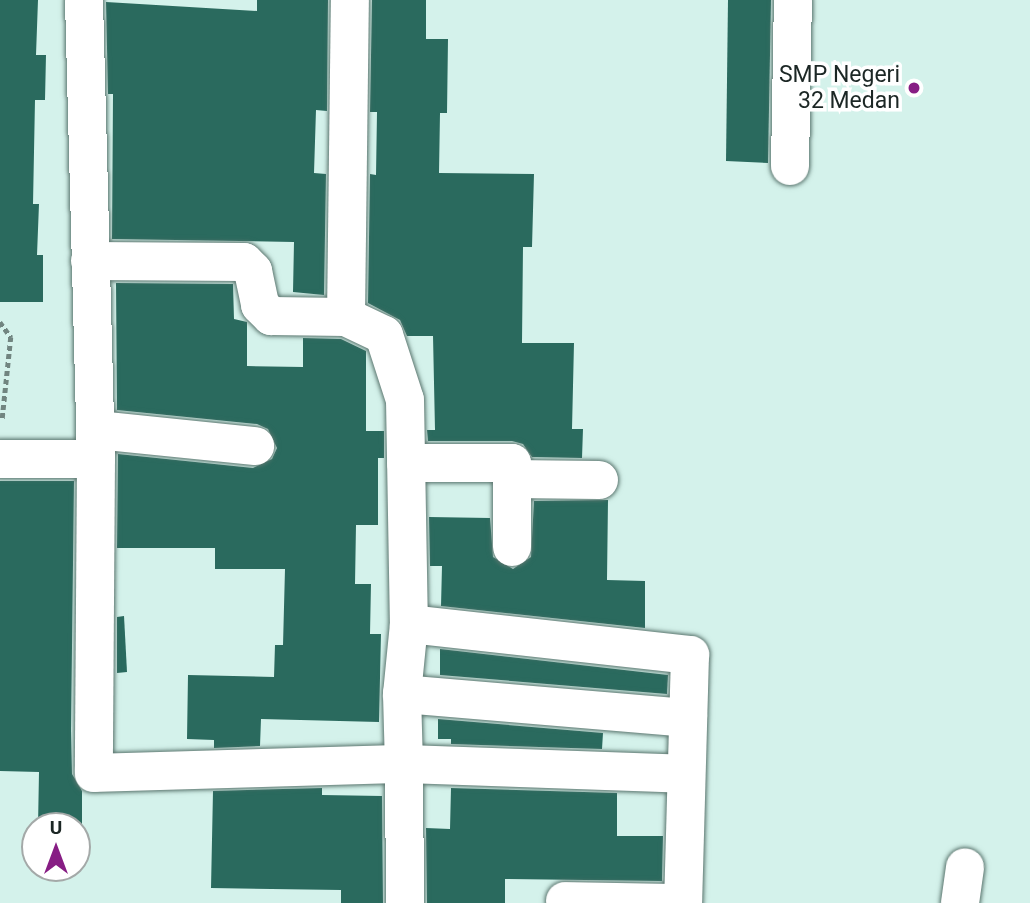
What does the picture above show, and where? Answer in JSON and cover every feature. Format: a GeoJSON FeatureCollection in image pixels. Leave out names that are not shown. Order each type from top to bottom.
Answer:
{"type":"FeatureCollection","features":[{"type":"Feature","properties":{"kind":"street"},"geometry":{"type":"LineString","coordinates":[[84,0],[97,444],[94,773],[404,764],[686,774]]}},
{"type":"Feature","properties":{"kind":"street"},"geometry":{"type":"LineString","coordinates":[[346,317],[350,0]]}},
{"type":"Feature","properties":{"kind":"street"},"geometry":{"type":"LineString","coordinates":[[790,166],[793,0]]}},
{"type":"Feature","properties":{"kind":"street"},"geometry":{"type":"LineString","coordinates":[[90,261],[231,258],[244,262],[253,271],[260,305],[271,316],[346,317],[384,335],[405,400],[409,624],[402,694],[405,903]]}},
{"type":"Feature","properties":{"kind":"street"},"geometry":{"type":"LineString","coordinates":[[1,442],[255,446]]}},
{"type":"Feature","properties":{"kind":"street"},"geometry":{"type":"LineString","coordinates":[[405,463],[512,463],[512,547]]}},
{"type":"Feature","properties":{"kind":"street"},"geometry":{"type":"LineString","coordinates":[[512,479],[599,480]]}},
{"type":"Feature","properties":{"kind":"street"},"geometry":{"type":"LineString","coordinates":[[409,624],[690,655],[682,903],[565,901]]}},
{"type":"Feature","properties":{"kind":"street"},"geometry":{"type":"LineString","coordinates":[[402,694],[688,718]]}},
{"type":"Feature","properties":{"kind":"path"},"geometry":{"type":"LineString","coordinates":[[0,322],[11,337],[1,442]]}},
{"type":"Feature","properties":{"kind":"building"},"geometry":{"type":"Polygon","coordinates":[[[0,0],[38,0],[36,55],[46,55],[45,100],[35,100],[33,204],[39,204],[37,255],[43,255],[43,302],[0,302],[0,0]]]}},
{"type":"Feature","properties":{"kind":"building"},"geometry":{"type":"Polygon","coordinates":[[[257,0],[328,0],[327,111],[316,110],[314,173],[326,174],[324,295],[293,292],[294,242],[112,239],[113,94],[108,94],[106,2],[257,11],[257,0]]]}},
{"type":"Feature","properties":{"kind":"building"},"geometry":{"type":"Polygon","coordinates":[[[372,0],[426,0],[426,39],[448,39],[447,113],[440,113],[439,173],[534,174],[532,247],[523,247],[522,343],[574,343],[572,429],[583,429],[582,458],[532,457],[523,444],[512,441],[428,441],[427,430],[435,430],[433,336],[407,336],[400,320],[368,303],[370,174],[376,175],[377,112],[370,112],[372,0]]]}},
{"type":"Feature","properties":{"kind":"building"},"geometry":{"type":"Polygon","coordinates":[[[728,0],[771,0],[768,163],[726,161],[728,0]]]}},
{"type":"Feature","properties":{"kind":"building"},"geometry":{"type":"Polygon","coordinates":[[[116,283],[233,284],[234,319],[247,322],[247,366],[303,367],[303,338],[341,339],[366,351],[366,431],[384,431],[384,458],[378,458],[378,525],[356,525],[355,584],[371,584],[370,634],[381,634],[379,722],[261,719],[260,746],[214,748],[214,740],[187,739],[188,675],[274,677],[275,645],[283,645],[285,569],[215,569],[215,548],[117,548],[118,454],[253,468],[272,459],[277,448],[268,429],[257,424],[117,410],[116,283]]]}},
{"type":"Feature","properties":{"kind":"building"},"geometry":{"type":"Polygon","coordinates":[[[0,481],[74,481],[72,774],[82,791],[82,812],[38,812],[39,772],[0,771],[0,481]]]}},
{"type":"Feature","properties":{"kind":"building"},"geometry":{"type":"Polygon","coordinates":[[[608,500],[607,580],[645,581],[645,628],[441,606],[442,566],[430,566],[429,517],[490,518],[493,557],[513,569],[531,557],[534,501],[608,500]]]}},
{"type":"Feature","properties":{"kind":"building"},"geometry":{"type":"Polygon","coordinates":[[[124,616],[127,672],[117,673],[117,617],[124,616]]]}},
{"type":"Feature","properties":{"kind":"building"},"geometry":{"type":"Polygon","coordinates":[[[440,649],[668,675],[667,694],[440,675],[440,649]]]}},
{"type":"Feature","properties":{"kind":"building"},"geometry":{"type":"Polygon","coordinates":[[[438,719],[603,733],[602,749],[451,744],[451,739],[438,739],[438,719]]]}},
{"type":"Feature","properties":{"kind":"building"},"geometry":{"type":"Polygon","coordinates":[[[322,788],[322,795],[382,796],[383,903],[341,903],[341,890],[211,888],[213,791],[322,788]]]}},
{"type":"Feature","properties":{"kind":"building"},"geometry":{"type":"Polygon","coordinates":[[[451,788],[617,793],[617,836],[663,836],[662,881],[505,879],[505,903],[427,903],[426,828],[450,829],[451,788]]]}},
{"type":"Feature","properties":{"kind":"place","name":"SMP Negeri 32 Medan"},"geometry":{"type":"Point","coordinates":[914,88]}}]}
